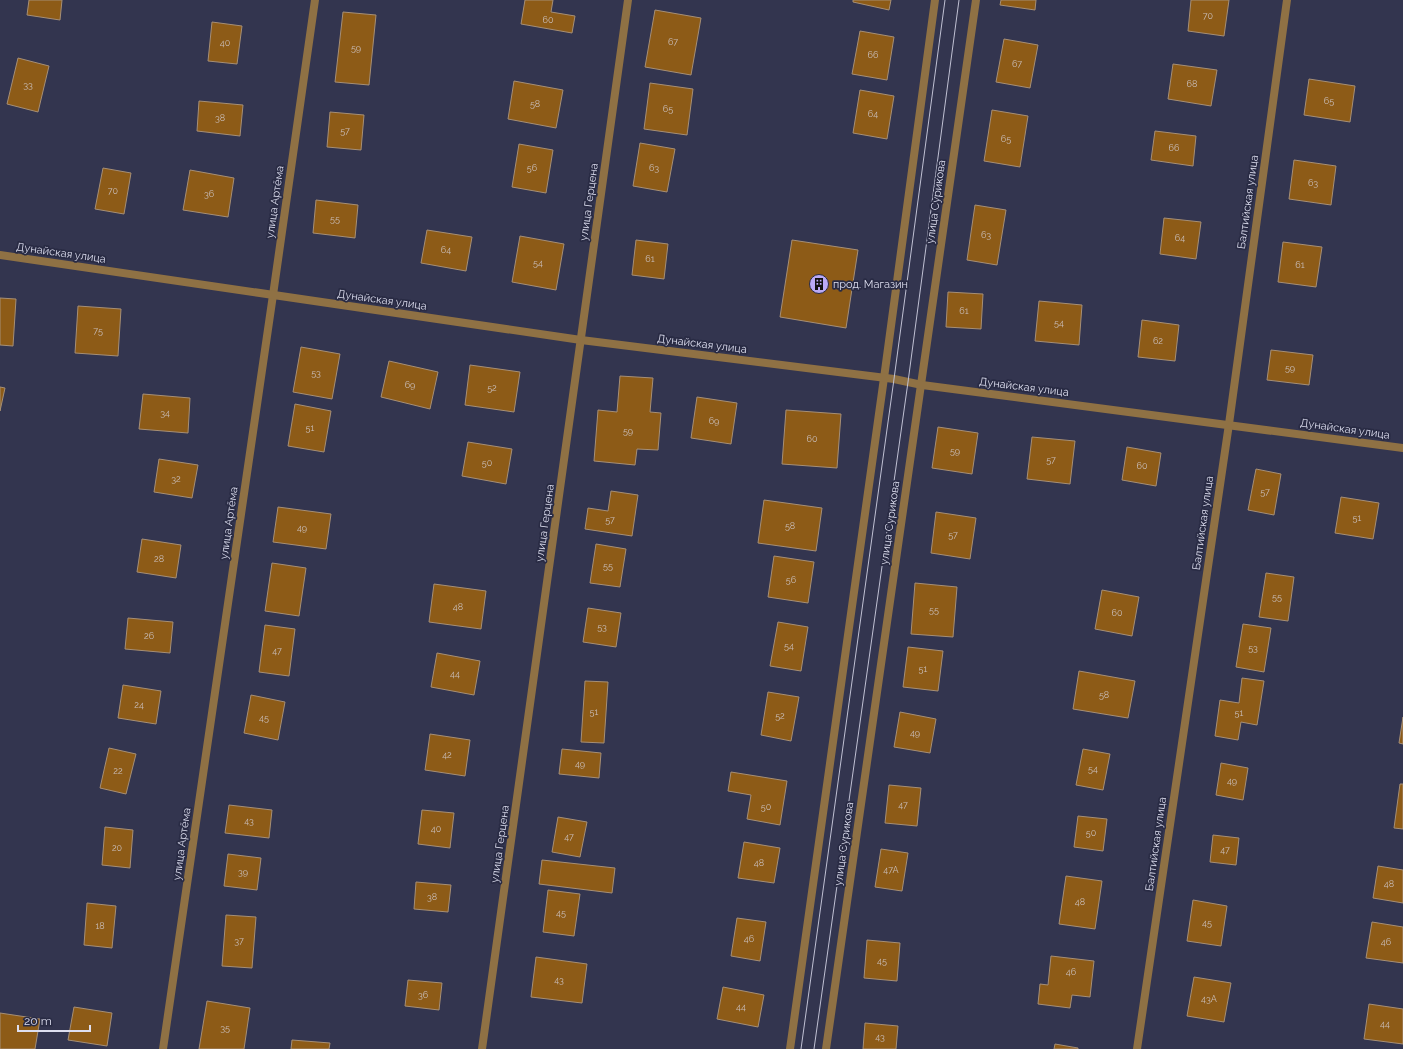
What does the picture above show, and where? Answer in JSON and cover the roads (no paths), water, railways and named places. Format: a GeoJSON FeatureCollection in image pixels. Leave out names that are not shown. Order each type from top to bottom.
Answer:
{"type":"FeatureCollection","features":[{"type":"Feature","properties":{"kind":"street","name":"улица Артёма"},"geometry":{"type":"LineString","coordinates":[[163,1049],[315,0]]}},
{"type":"Feature","properties":{"kind":"street","name":"улица Герцена"},"geometry":{"type":"LineString","coordinates":[[482,1049],[628,0]]}},
{"type":"Feature","properties":{"kind":"street"},"geometry":{"type":"LineString","coordinates":[[790,1049],[936,0]]}},
{"type":"Feature","properties":{"kind":"street","name":"улица Сурикова"},"geometry":{"type":"LineString","coordinates":[[826,1049],[976,0]]}},
{"type":"Feature","properties":{"kind":"street","name":"Балтийская улица"},"geometry":{"type":"LineString","coordinates":[[1137,1049],[1229,424],[1287,0]]}},
{"type":"Feature","properties":{"kind":"street","name":"Дунайская улица"},"geometry":{"type":"LineString","coordinates":[[0,255],[581,340],[894,379],[922,385],[1403,448]]}},
{"type":"Feature","properties":{"kind":"tram line"},"geometry":{"type":"LineString","coordinates":[[801,1049],[945,0]]}},
{"type":"Feature","properties":{"kind":"tram line"},"geometry":{"type":"LineString","coordinates":[[814,1049],[908,382],[959,0]]}},
{"type":"Feature","properties":{"kind":"place","name":"прод. Магазин"},"geometry":{"type":"Point","coordinates":[819,284]}}]}
